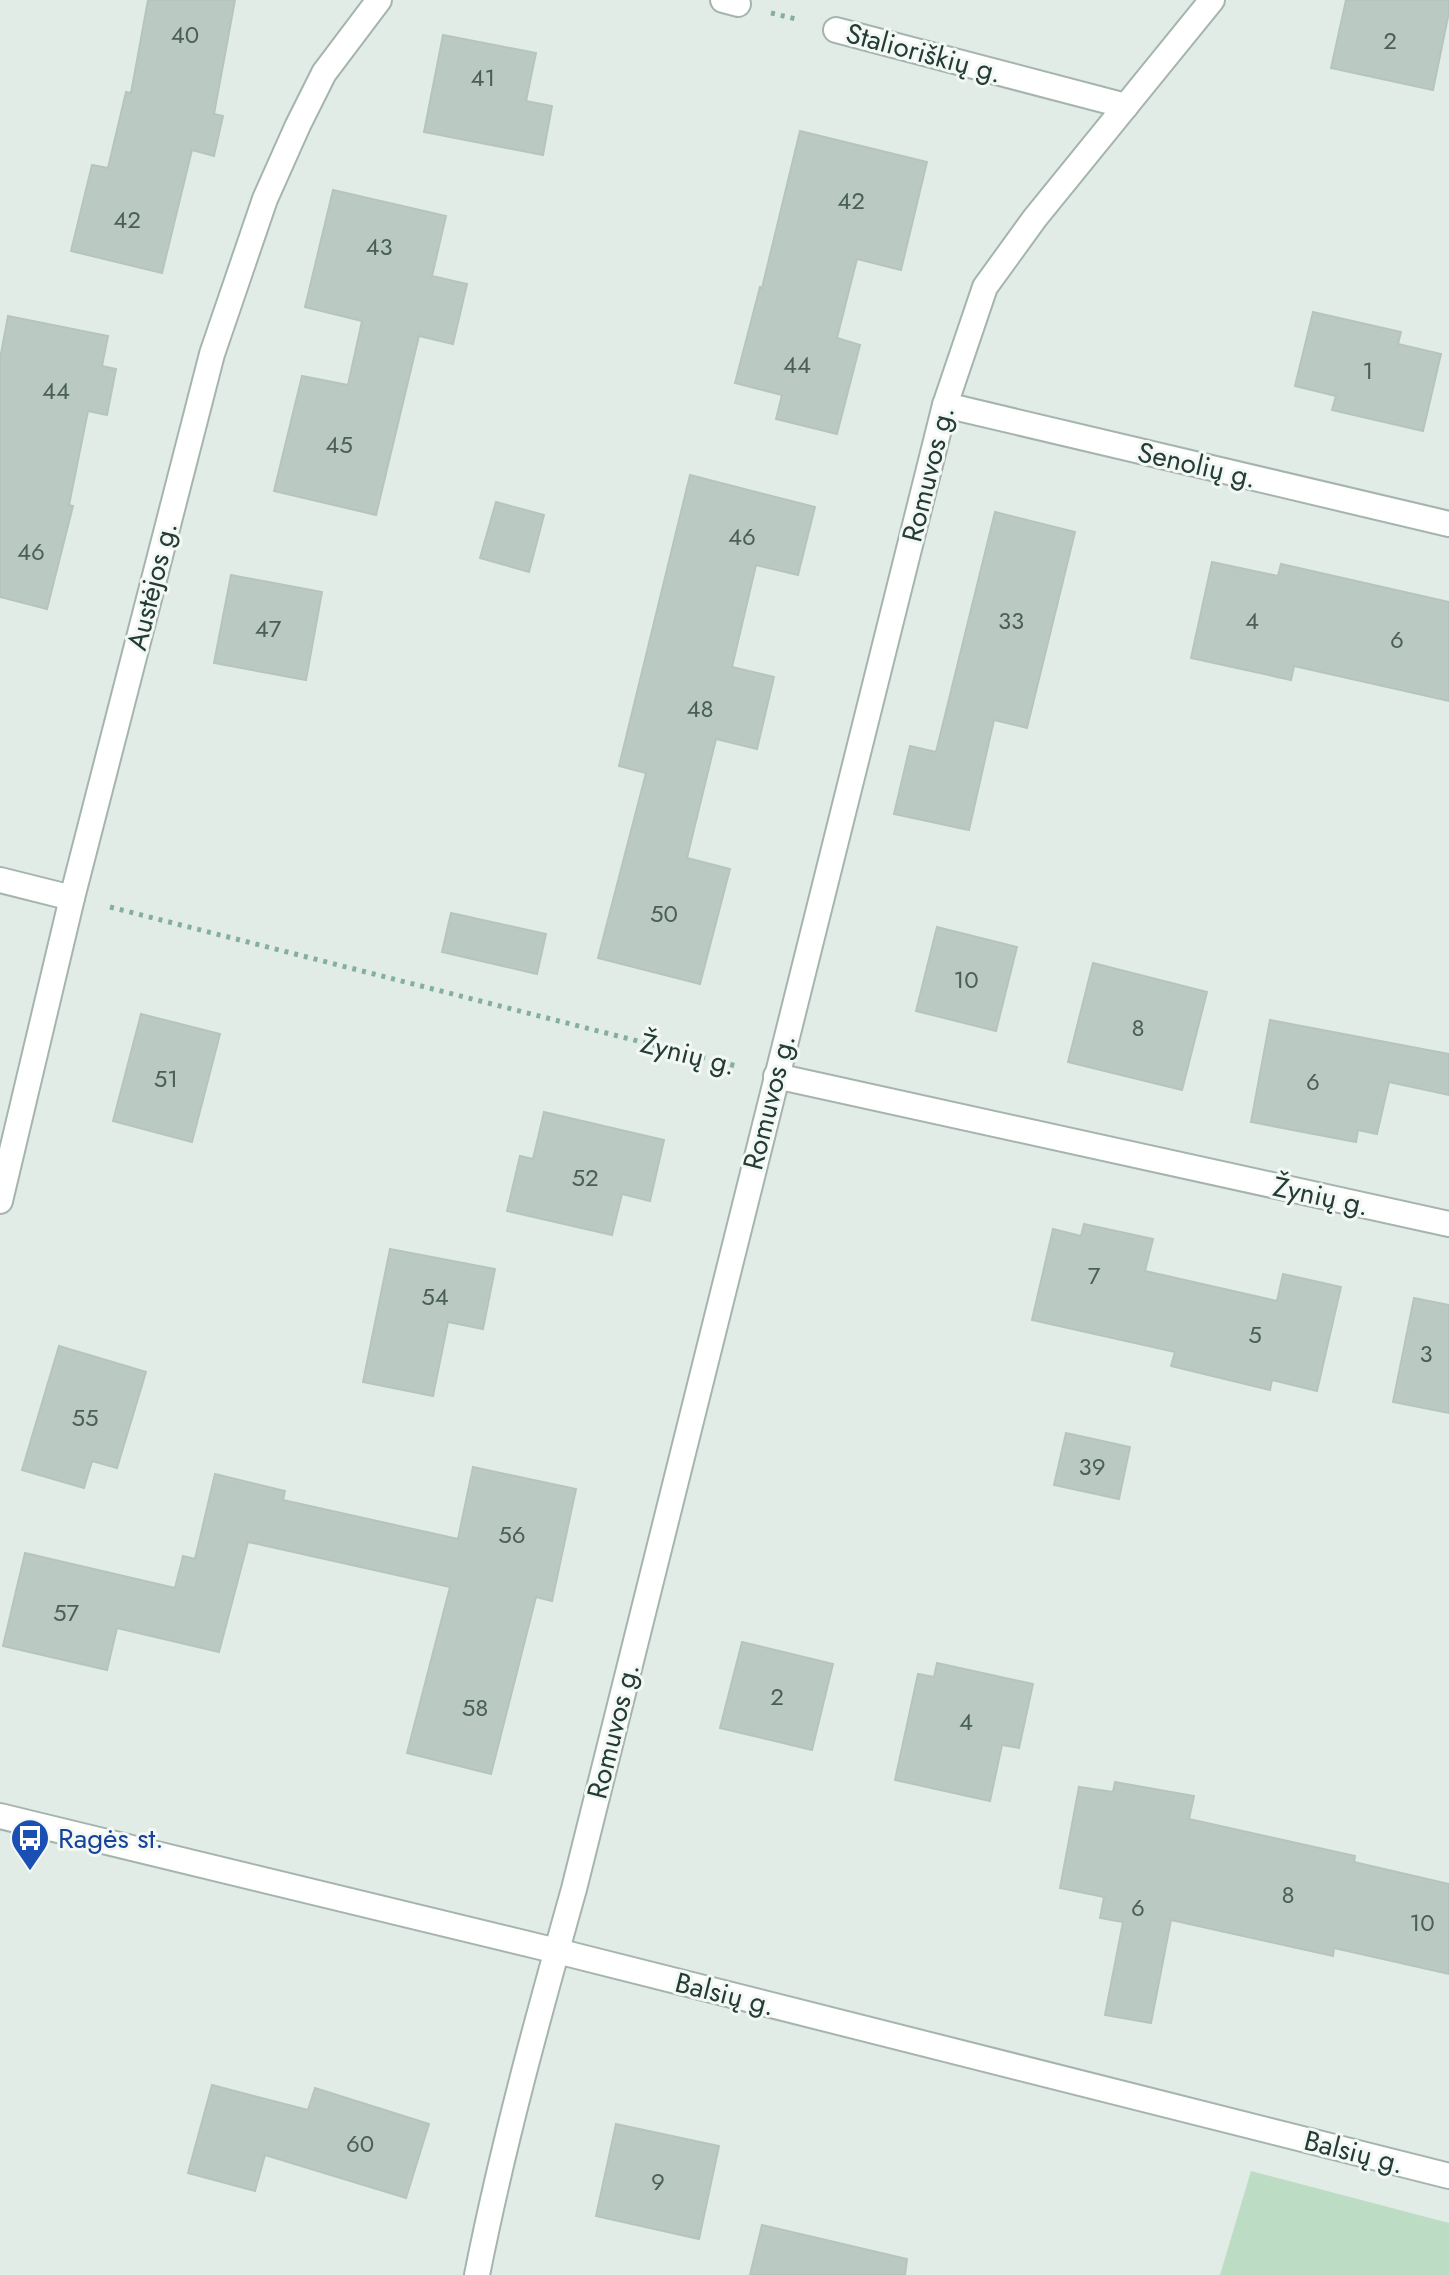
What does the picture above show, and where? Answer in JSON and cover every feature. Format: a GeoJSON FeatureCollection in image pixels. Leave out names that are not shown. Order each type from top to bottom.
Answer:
{"type":"FeatureCollection","features":[{"type":"Feature","properties":{"kind":"street","name":"Austėjos g."},"geometry":{"type":"LineString","coordinates":[[0,1201],[72,898],[212,354],[265,199],[298,125],[324,73],[379,0]]}},
{"type":"Feature","properties":{"kind":"street","name":"Romuvos g."},"geometry":{"type":"LineString","coordinates":[[477,2275],[496,2179],[537,2015],[557,1951],[945,405],[985,287],[1035,218],[1212,0]]}},
{"type":"Feature","properties":{"kind":"street","name":"Stalioriškių g."},"geometry":{"type":"LineString","coordinates":[[836,30],[1126,106]]}},
{"type":"Feature","properties":{"kind":"street","name":"Senolių g."},"geometry":{"type":"LineString","coordinates":[[945,405],[1449,524]]}},
{"type":"Feature","properties":{"kind":"street"},"geometry":{"type":"LineString","coordinates":[[0,880],[72,898]]}},
{"type":"Feature","properties":{"kind":"street","name":"Žynių g."},"geometry":{"type":"LineString","coordinates":[[776,1076],[1449,1224]]}},
{"type":"Feature","properties":{"kind":"street","name":"Balsių g."},"geometry":{"type":"LineString","coordinates":[[0,1816],[557,1951],[1449,2176]]}},
{"type":"Feature","properties":{"kind":"path","name":"Stalioriškių g."},"geometry":{"type":"LineString","coordinates":[[731,2],[836,30]]}},
{"type":"Feature","properties":{"kind":"path","name":"Žynių g."},"geometry":{"type":"LineString","coordinates":[[72,898],[776,1076]]}},
{"type":"Feature","properties":{"kind":"green space"},"geometry":{"type":"Polygon","coordinates":[[[1251,2171],[1449,2223],[1449,2275],[1220,2275],[1251,2171]]]}},
{"type":"Feature","properties":{"kind":"building"},"geometry":{"type":"Polygon","coordinates":[[[148,0],[235,0],[214,114],[223,116],[214,156],[192,150],[162,273],[71,251],[92,165],[108,168],[126,92],[131,93],[148,0]]]}},
{"type":"Feature","properties":{"kind":"building"},"geometry":{"type":"Polygon","coordinates":[[[1346,0],[1449,0],[1433,90],[1331,68],[1346,0]]]}},
{"type":"Feature","properties":{"kind":"building"},"geometry":{"type":"Polygon","coordinates":[[[443,35],[536,53],[526,101],[552,106],[543,155],[424,132],[443,35]]]}},
{"type":"Feature","properties":{"kind":"building"},"geometry":{"type":"Polygon","coordinates":[[[800,131],[927,162],[901,270],[857,259],[837,338],[860,345],[837,434],[776,419],[782,395],[735,383],[762,288],[800,131]]]}},
{"type":"Feature","properties":{"kind":"building"},"geometry":{"type":"Polygon","coordinates":[[[333,190],[446,216],[432,276],[467,284],[453,344],[419,336],[376,515],[274,491],[302,376],[348,385],[362,321],[305,307],[333,190]]]}},
{"type":"Feature","properties":{"kind":"building"},"geometry":{"type":"Polygon","coordinates":[[[1313,312],[1401,332],[1398,344],[1441,354],[1423,431],[1332,410],[1336,396],[1295,386],[1313,312]]]}},
{"type":"Feature","properties":{"kind":"building"},"geometry":{"type":"Polygon","coordinates":[[[8,316],[108,336],[102,366],[116,369],[107,415],[88,411],[69,505],[73,506],[47,609],[0,597],[0,359],[8,316]]]}},
{"type":"Feature","properties":{"kind":"building"},"geometry":{"type":"Polygon","coordinates":[[[690,475],[815,507],[798,575],[756,565],[732,667],[774,677],[757,749],[716,739],[687,858],[730,869],[700,984],[598,958],[646,773],[619,766],[690,475]]]}},
{"type":"Feature","properties":{"kind":"building"},"geometry":{"type":"Polygon","coordinates":[[[496,502],[544,515],[529,572],[480,558],[496,502]]]}},
{"type":"Feature","properties":{"kind":"building"},"geometry":{"type":"Polygon","coordinates":[[[995,512],[1075,532],[1027,728],[994,720],[969,830],[894,814],[910,746],[936,752],[995,512]]]}},
{"type":"Feature","properties":{"kind":"building"},"geometry":{"type":"Polygon","coordinates":[[[1212,562],[1278,576],[1281,564],[1449,602],[1449,701],[1294,666],[1291,680],[1191,658],[1212,562]]]}},
{"type":"Feature","properties":{"kind":"building"},"geometry":{"type":"Polygon","coordinates":[[[231,575],[322,592],[306,680],[214,663],[231,575]]]}},
{"type":"Feature","properties":{"kind":"building"},"geometry":{"type":"Polygon","coordinates":[[[451,913],[546,934],[537,974],[442,952],[451,913]]]}},
{"type":"Feature","properties":{"kind":"building"},"geometry":{"type":"Polygon","coordinates":[[[937,927],[1017,947],[996,1031],[916,1011],[937,927]]]}},
{"type":"Feature","properties":{"kind":"building"},"geometry":{"type":"Polygon","coordinates":[[[1093,963],[1207,992],[1182,1090],[1068,1062],[1093,963]]]}},
{"type":"Feature","properties":{"kind":"building"},"geometry":{"type":"Polygon","coordinates":[[[141,1014],[220,1034],[192,1142],[113,1121],[141,1014]]]}},
{"type":"Feature","properties":{"kind":"building"},"geometry":{"type":"Polygon","coordinates":[[[1270,1020],[1449,1054],[1449,1095],[1389,1082],[1377,1134],[1358,1130],[1356,1142],[1251,1122],[1270,1020]]]}},
{"type":"Feature","properties":{"kind":"building"},"geometry":{"type":"Polygon","coordinates":[[[544,1112],[664,1140],[650,1201],[622,1194],[612,1235],[507,1211],[520,1156],[533,1159],[544,1112]]]}},
{"type":"Feature","properties":{"kind":"building"},"geometry":{"type":"Polygon","coordinates":[[[1084,1224],[1153,1239],[1145,1271],[1277,1301],[1283,1274],[1341,1287],[1317,1391],[1272,1380],[1270,1390],[1171,1366],[1175,1352],[1032,1320],[1053,1229],[1081,1236],[1084,1224]]]}},
{"type":"Feature","properties":{"kind":"building"},"geometry":{"type":"Polygon","coordinates":[[[390,1249],[495,1269],[483,1329],[448,1322],[433,1396],[363,1382],[390,1249]]]}},
{"type":"Feature","properties":{"kind":"building"},"geometry":{"type":"Polygon","coordinates":[[[1414,1298],[1449,1305],[1449,1413],[1393,1402],[1414,1298]]]}},
{"type":"Feature","properties":{"kind":"building"},"geometry":{"type":"Polygon","coordinates":[[[59,1346],[146,1372],[117,1468],[92,1461],[84,1488],[22,1470],[59,1346]]]}},
{"type":"Feature","properties":{"kind":"building"},"geometry":{"type":"Polygon","coordinates":[[[1066,1433],[1130,1447],[1119,1499],[1054,1485],[1066,1433]]]}},
{"type":"Feature","properties":{"kind":"building"},"geometry":{"type":"Polygon","coordinates":[[[473,1467],[576,1489],[552,1601],[536,1597],[491,1774],[407,1753],[450,1587],[248,1542],[219,1652],[117,1628],[107,1670],[3,1646],[25,1553],[175,1588],[183,1556],[195,1559],[215,1474],[285,1491],[283,1500],[458,1539],[473,1467]]]}},
{"type":"Feature","properties":{"kind":"building"},"geometry":{"type":"Polygon","coordinates":[[[742,1642],[833,1664],[812,1750],[720,1728],[742,1642]]]}},
{"type":"Feature","properties":{"kind":"building"},"geometry":{"type":"Polygon","coordinates":[[[937,1663],[1033,1684],[1019,1748],[1002,1745],[990,1801],[895,1780],[918,1674],[934,1677],[937,1663]]]}},
{"type":"Feature","properties":{"kind":"building"},"geometry":{"type":"Polygon","coordinates":[[[1115,1782],[1194,1796],[1189,1819],[1355,1856],[1354,1862],[1449,1884],[1449,1974],[1334,1948],[1333,1956],[1171,1920],[1151,2023],[1105,2015],[1123,1922],[1100,1918],[1104,1897],[1060,1888],[1079,1787],[1113,1792],[1115,1782]]]}},
{"type":"Feature","properties":{"kind":"building"},"geometry":{"type":"Polygon","coordinates":[[[212,2085],[308,2110],[315,2088],[429,2124],[406,2198],[265,2155],[255,2191],[188,2173],[212,2085]]]}},
{"type":"Feature","properties":{"kind":"building"},"geometry":{"type":"Polygon","coordinates":[[[616,2124],[719,2146],[699,2239],[596,2216],[616,2124]]]}},
{"type":"Feature","properties":{"kind":"building"},"geometry":{"type":"Polygon","coordinates":[[[762,2225],[907,2259],[905,2275],[750,2275],[762,2225]]]}},
{"type":"Feature","properties":{"kind":"place","name":"Ragės st."},"geometry":{"type":"Point","coordinates":[30,1872]}}]}
